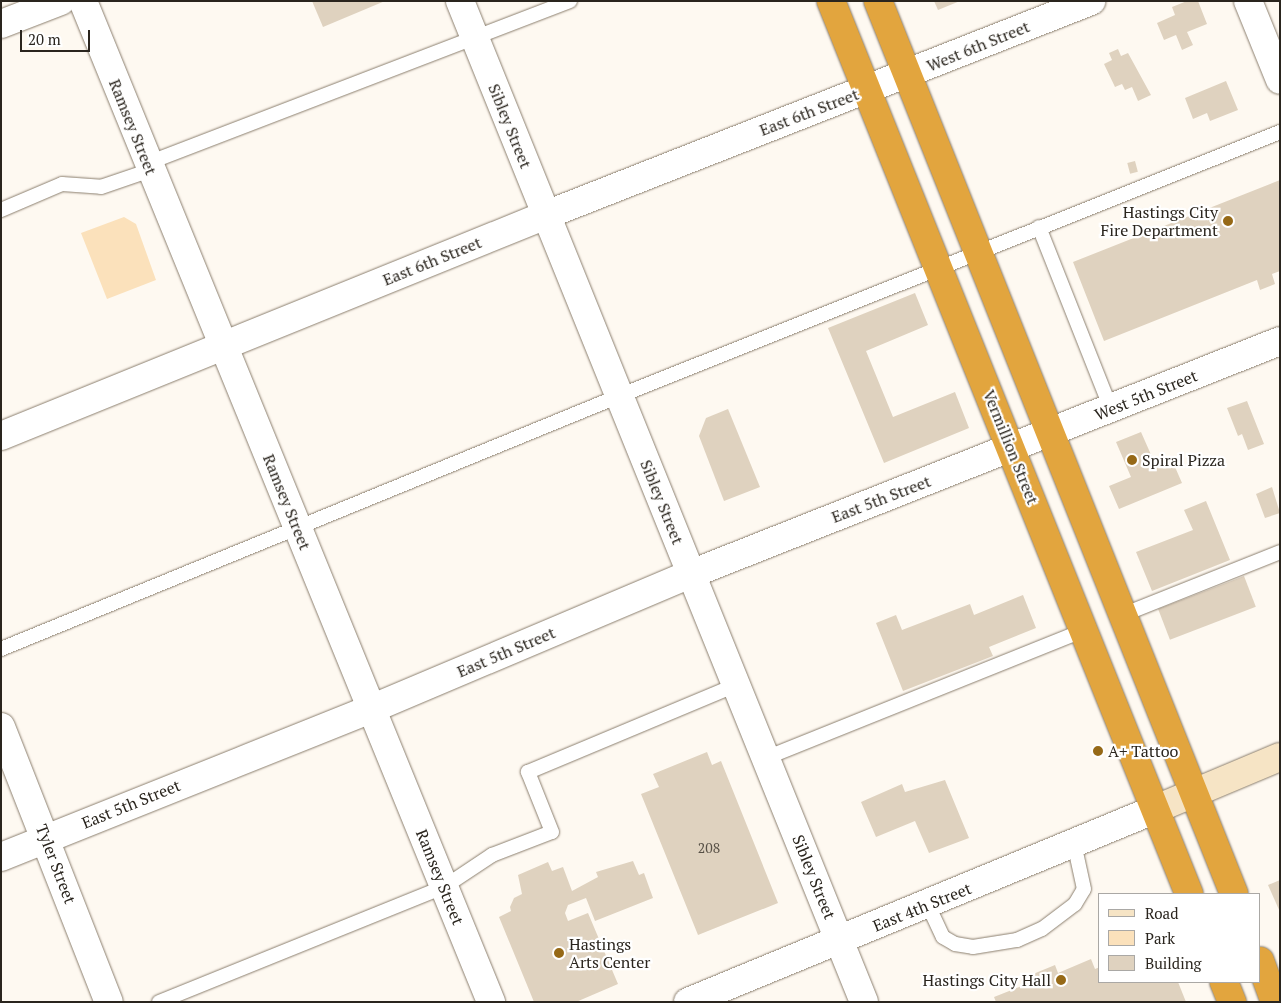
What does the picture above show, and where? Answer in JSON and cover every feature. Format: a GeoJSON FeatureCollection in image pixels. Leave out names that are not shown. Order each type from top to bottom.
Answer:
{"type":"FeatureCollection","features":[{"type":"Feature","properties":{"kind":"highway","name":"Vermillion Street"},"geometry":{"type":"LineString","coordinates":[[830,1],[1012,448],[1189,893]]}},
{"type":"Feature","properties":{"kind":"highway"},"geometry":{"type":"LineString","coordinates":[[878,1],[1125,614],[1234,893]]}},
{"type":"Feature","properties":{"kind":"highway"},"geometry":{"type":"LineString","coordinates":[[1268,970],[1275,1002]]}},
{"type":"Feature","properties":{"kind":"highway"},"geometry":{"type":"LineString","coordinates":[[1224,983],[1232,1002]]}},
{"type":"Feature","properties":{"kind":"street"},"geometry":{"type":"LineString","coordinates":[[1,24],[61,1]]}},
{"type":"Feature","properties":{"kind":"street","name":"Ramsey Street"},"geometry":{"type":"LineString","coordinates":[[83,1],[491,1002]]}},
{"type":"Feature","properties":{"kind":"street","name":"Sibley Street"},"geometry":{"type":"LineString","coordinates":[[460,1],[864,1002]]}},
{"type":"Feature","properties":{"kind":"street","name":"West 6th Street"},"geometry":{"type":"LineString","coordinates":[[865,90],[1091,1]]}},
{"type":"Feature","properties":{"kind":"street"},"geometry":{"type":"LineString","coordinates":[[1248,1],[1280,80]]}},
{"type":"Feature","properties":{"kind":"street","name":"East 6th Street"},"geometry":{"type":"LineString","coordinates":[[1,436],[546,215],[865,90]]}},
{"type":"Feature","properties":{"kind":"street","name":"West 5th Street"},"geometry":{"type":"LineString","coordinates":[[1012,448],[1280,341]]}},
{"type":"Feature","properties":{"kind":"street","name":"East 5th Street"},"geometry":{"type":"LineString","coordinates":[[1,857],[370,709],[691,574],[1012,448]]}},
{"type":"Feature","properties":{"kind":"street","name":"Tyler Street"},"geometry":{"type":"LineString","coordinates":[[1,727],[109,1002]]}},
{"type":"Feature","properties":{"kind":"street"},"geometry":{"type":"LineString","coordinates":[[1156,809],[1195,791],[1280,757]]}},
{"type":"Feature","properties":{"kind":"street","name":"East 4th Street"},"geometry":{"type":"LineString","coordinates":[[688,1002],[928,905],[1156,809]]}},
{"type":"Feature","properties":{"kind":"lane"},"geometry":{"type":"LineString","coordinates":[[1,210],[62,184],[101,187],[149,166],[474,37],[570,1]]}},
{"type":"Feature","properties":{"kind":"lane"},"geometry":{"type":"LineString","coordinates":[[1,649],[619,396],[978,251],[1280,132]]}},
{"type":"Feature","properties":{"kind":"lane"},"geometry":{"type":"LineString","coordinates":[[1039,227],[1111,409]]}},
{"type":"Feature","properties":{"kind":"lane"},"geometry":{"type":"LineString","coordinates":[[1125,614],[1280,552]]}},
{"type":"Feature","properties":{"kind":"lane"},"geometry":{"type":"LineString","coordinates":[[766,758],[1084,630]]}},
{"type":"Feature","properties":{"kind":"lane"},"geometry":{"type":"LineString","coordinates":[[159,1002],[444,887],[492,855],[552,832],[528,772],[736,685]]}},
{"type":"Feature","properties":{"kind":"lane"},"geometry":{"type":"LineString","coordinates":[[928,905],[944,937],[955,944],[972,947],[1018,940],[1042,929],[1067,910],[1084,889],[1074,843]]}},
{"type":"Feature","properties":{"kind":"green space"},"geometry":{"type":"Polygon","coordinates":[[[124,217],[136,224],[156,280],[107,299],[81,233],[124,217]]]}},
{"type":"Feature","properties":{"kind":"building"},"geometry":{"type":"Polygon","coordinates":[[[312,1],[385,1],[323,27],[312,1]]]}},
{"type":"Feature","properties":{"kind":"building"},"geometry":{"type":"Polygon","coordinates":[[[934,1],[960,1],[938,10],[934,1]]]}},
{"type":"Feature","properties":{"kind":"building"},"geometry":{"type":"Polygon","coordinates":[[[1187,1],[1198,1],[1207,24],[1187,32],[1193,45],[1182,50],[1176,35],[1164,40],[1157,23],[1175,15],[1172,7],[1187,1]]]}},
{"type":"Feature","properties":{"kind":"building"},"geometry":{"type":"Polygon","coordinates":[[[1118,49],[1121,56],[1128,53],[1151,95],[1138,101],[1132,87],[1125,90],[1122,84],[1115,87],[1104,64],[1112,60],[1109,53],[1118,49]]]}},
{"type":"Feature","properties":{"kind":"building"},"geometry":{"type":"Polygon","coordinates":[[[1226,81],[1238,110],[1210,121],[1207,113],[1193,119],[1185,98],[1226,81]]]}},
{"type":"Feature","properties":{"kind":"building"},"geometry":{"type":"Polygon","coordinates":[[[1135,161],[1138,172],[1130,174],[1127,163],[1135,161]]]}},
{"type":"Feature","properties":{"kind":"building","name":"Hastings City Fire Department"},"geometry":{"type":"Polygon","coordinates":[[[1280,180],[1280,271],[1272,274],[1275,284],[1260,290],[1257,280],[1104,341],[1073,262],[1280,180]]]}},
{"type":"Feature","properties":{"kind":"building"},"geometry":{"type":"Polygon","coordinates":[[[915,293],[928,325],[866,351],[893,417],[955,392],[969,428],[884,463],[828,328],[915,293]]]}},
{"type":"Feature","properties":{"kind":"building"},"geometry":{"type":"Polygon","coordinates":[[[1247,401],[1264,444],[1248,450],[1242,434],[1238,436],[1227,408],[1247,401]]]}},
{"type":"Feature","properties":{"kind":"building"},"geometry":{"type":"Polygon","coordinates":[[[728,409],[760,487],[724,501],[699,436],[706,418],[728,409]]]}},
{"type":"Feature","properties":{"kind":"building"},"geometry":{"type":"Polygon","coordinates":[[[1141,432],[1156,466],[1172,460],[1182,483],[1119,509],[1109,486],[1131,477],[1116,442],[1141,432]]]}},
{"type":"Feature","properties":{"kind":"building"},"geometry":{"type":"Polygon","coordinates":[[[1272,487],[1280,513],[1265,518],[1256,494],[1272,487]]]}},
{"type":"Feature","properties":{"kind":"building"},"geometry":{"type":"Polygon","coordinates":[[[1206,501],[1230,560],[1152,591],[1136,552],[1193,530],[1184,510],[1206,501]]]}},
{"type":"Feature","properties":{"kind":"building"},"geometry":{"type":"Polygon","coordinates":[[[1244,576],[1256,607],[1170,640],[1158,609],[1244,576]]]}},
{"type":"Feature","properties":{"kind":"building"},"geometry":{"type":"Polygon","coordinates":[[[1023,595],[1036,628],[989,647],[993,656],[903,691],[876,623],[896,615],[902,630],[970,604],[974,615],[1023,595]]]}},
{"type":"Feature","properties":{"kind":"building"},"geometry":{"type":"Polygon","coordinates":[[[707,752],[712,765],[721,761],[778,903],[698,935],[641,794],[659,787],[653,774],[707,752]]]}},
{"type":"Feature","properties":{"kind":"building"},"geometry":{"type":"Polygon","coordinates":[[[945,780],[969,838],[929,853],[915,821],[876,837],[861,802],[902,784],[905,792],[945,780]]]}},
{"type":"Feature","properties":{"kind":"building","name":"Hastings Arts Center"},"geometry":{"type":"Polygon","coordinates":[[[633,861],[639,875],[644,873],[653,898],[595,921],[586,898],[568,905],[565,913],[568,921],[588,913],[618,984],[576,1002],[534,1002],[499,917],[511,911],[510,907],[514,898],[522,894],[518,875],[548,862],[552,871],[563,867],[572,891],[598,877],[596,872],[633,861]]]}},
{"type":"Feature","properties":{"kind":"building"},"geometry":{"type":"Polygon","coordinates":[[[1280,880],[1280,912],[1268,885],[1280,880]]]}},
{"type":"Feature","properties":{"kind":"building","name":"Hastings City Hall"},"geometry":{"type":"Polygon","coordinates":[[[1091,959],[1095,969],[1098,968],[1098,983],[1178,983],[1186,1002],[996,1002],[994,997],[1024,985],[1021,979],[1055,965],[1058,973],[1091,959]]]}},
{"type":"Feature","properties":{"kind":"place","name":"Hastings City Fire Department"},"geometry":{"type":"Point","coordinates":[1228,221]}},
{"type":"Feature","properties":{"kind":"place","name":"Spiral Pizza"},"geometry":{"type":"Point","coordinates":[1132,460]}},
{"type":"Feature","properties":{"kind":"place","name":"A+ Tattoo"},"geometry":{"type":"Point","coordinates":[1098,751]}},
{"type":"Feature","properties":{"kind":"place","name":"Hastings Arts Center"},"geometry":{"type":"Point","coordinates":[559,953]}},
{"type":"Feature","properties":{"kind":"place","name":"Hastings City Hall"},"geometry":{"type":"Point","coordinates":[1061,980]}}]}
